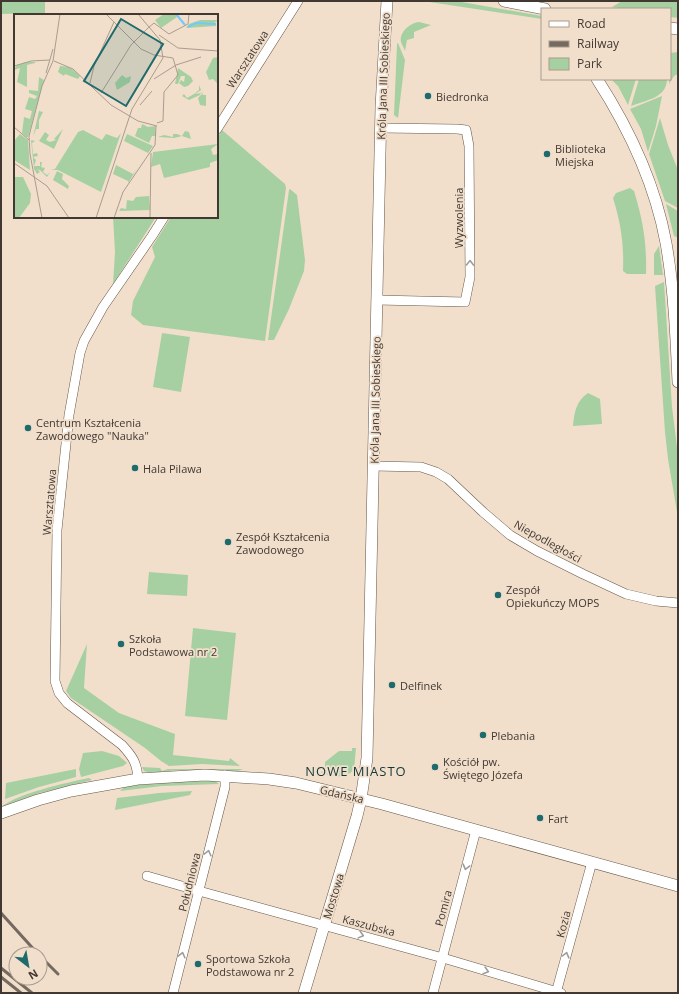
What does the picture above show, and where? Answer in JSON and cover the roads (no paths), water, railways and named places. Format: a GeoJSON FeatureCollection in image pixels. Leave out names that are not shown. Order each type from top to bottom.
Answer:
{"type":"FeatureCollection","features":[{"type":"Feature","properties":{"kind":"street","name":"Warsztatowa"},"geometry":{"type":"LineString","coordinates":[[218,127],[298,1]]}},
{"type":"Feature","properties":{"kind":"street","name":"Króla Jana III Sobieskiego"},"geometry":{"type":"LineString","coordinates":[[361,799],[369,727],[381,107],[387,1]]}},
{"type":"Feature","properties":{"kind":"street"},"geometry":{"type":"LineString","coordinates":[[504,1],[541,8]]}},
{"type":"Feature","properties":{"kind":"street"},"geometry":{"type":"LineString","coordinates":[[598,80],[621,117],[635,144],[646,172],[674,262],[678,382]]}},
{"type":"Feature","properties":{"kind":"street","name":"Wyzwolenia"},"geometry":{"type":"LineString","coordinates":[[377,300],[465,302],[470,277],[469,146],[466,130],[381,128]]}},
{"type":"Feature","properties":{"kind":"street","name":"Warsztatowa"},"geometry":{"type":"LineString","coordinates":[[138,779],[136,764],[122,745],[67,703],[57,689],[55,681],[57,530],[70,415],[84,341],[113,291],[163,218]]}},
{"type":"Feature","properties":{"kind":"street","name":"Niepodległości"},"geometry":{"type":"LineString","coordinates":[[374,466],[421,467],[436,472],[448,479],[510,535],[537,551],[626,594],[656,601],[678,603]]}},
{"type":"Feature","properties":{"kind":"street","name":"Gdańska"},"geometry":{"type":"LineString","coordinates":[[1,813],[38,800],[71,791],[138,779],[205,775],[269,779],[296,783],[361,799],[678,886]]}},
{"type":"Feature","properties":{"kind":"street","name":"Południowa"},"geometry":{"type":"LineString","coordinates":[[173,993],[224,787],[225,776]]}},
{"type":"Feature","properties":{"kind":"street","name":"Mostowa"},"geometry":{"type":"LineString","coordinates":[[304,993],[361,799]]}},
{"type":"Feature","properties":{"kind":"street","name":"Pomira"},"geometry":{"type":"LineString","coordinates":[[433,993],[476,830]]}},
{"type":"Feature","properties":{"kind":"street","name":"Kozia"},"geometry":{"type":"LineString","coordinates":[[558,993],[592,862]]}},
{"type":"Feature","properties":{"kind":"street","name":"Kaszubska"},"geometry":{"type":"LineString","coordinates":[[147,876],[443,958],[558,993]]}},
{"type":"Feature","properties":{"kind":"railway"},"geometry":{"type":"LineString","coordinates":[[1,913],[31,946]]}},
{"type":"Feature","properties":{"kind":"railway"},"geometry":{"type":"LineString","coordinates":[[48,964],[58,974]]}},
{"type":"Feature","properties":{"kind":"railway"},"geometry":{"type":"LineString","coordinates":[[1,968],[32,993]]}},
{"type":"Feature","properties":{"kind":"railway"},"geometry":{"type":"LineString","coordinates":[[1,977],[21,993]]}},
{"type":"Feature","properties":{"kind":"place","name":"Biedronka"},"geometry":{"type":"Point","coordinates":[428,96]}},
{"type":"Feature","properties":{"kind":"place","name":"Biblioteka Miejska"},"geometry":{"type":"Point","coordinates":[547,154]}},
{"type":"Feature","properties":{"kind":"place","name":"Centrum Kształcenia Zawodowego \"Nauka\""},"geometry":{"type":"Point","coordinates":[28,428]}},
{"type":"Feature","properties":{"kind":"place","name":"Hala Pilawa"},"geometry":{"type":"Point","coordinates":[135,468]}},
{"type":"Feature","properties":{"kind":"place","name":"Zespół Kształcenia Zawodowego"},"geometry":{"type":"Point","coordinates":[228,542]}},
{"type":"Feature","properties":{"kind":"place","name":"Zespół Opiekuńczy MOPS"},"geometry":{"type":"Point","coordinates":[498,595]}},
{"type":"Feature","properties":{"kind":"place","name":"Szkoła Podstawowa nr 2"},"geometry":{"type":"Point","coordinates":[121,644]}},
{"type":"Feature","properties":{"kind":"place","name":"Delfinek"},"geometry":{"type":"Point","coordinates":[392,685]}},
{"type":"Feature","properties":{"kind":"place","name":"Plebania"},"geometry":{"type":"Point","coordinates":[483,735]}},
{"type":"Feature","properties":{"kind":"place","name":"Kościół pw. Świętego Józefa"},"geometry":{"type":"Point","coordinates":[435,767]}},
{"type":"Feature","properties":{"kind":"place","name":"Fart"},"geometry":{"type":"Point","coordinates":[540,818]}},
{"type":"Feature","properties":{"kind":"place","name":"Sportowa Szkoła Podstawowa nr 2"},"geometry":{"type":"Point","coordinates":[198,964]}},
{"type":"Feature","properties":{"kind":"district","name":"NOWE MIASTO"},"geometry":{"type":"Point","coordinates":[356,771]}}]}
